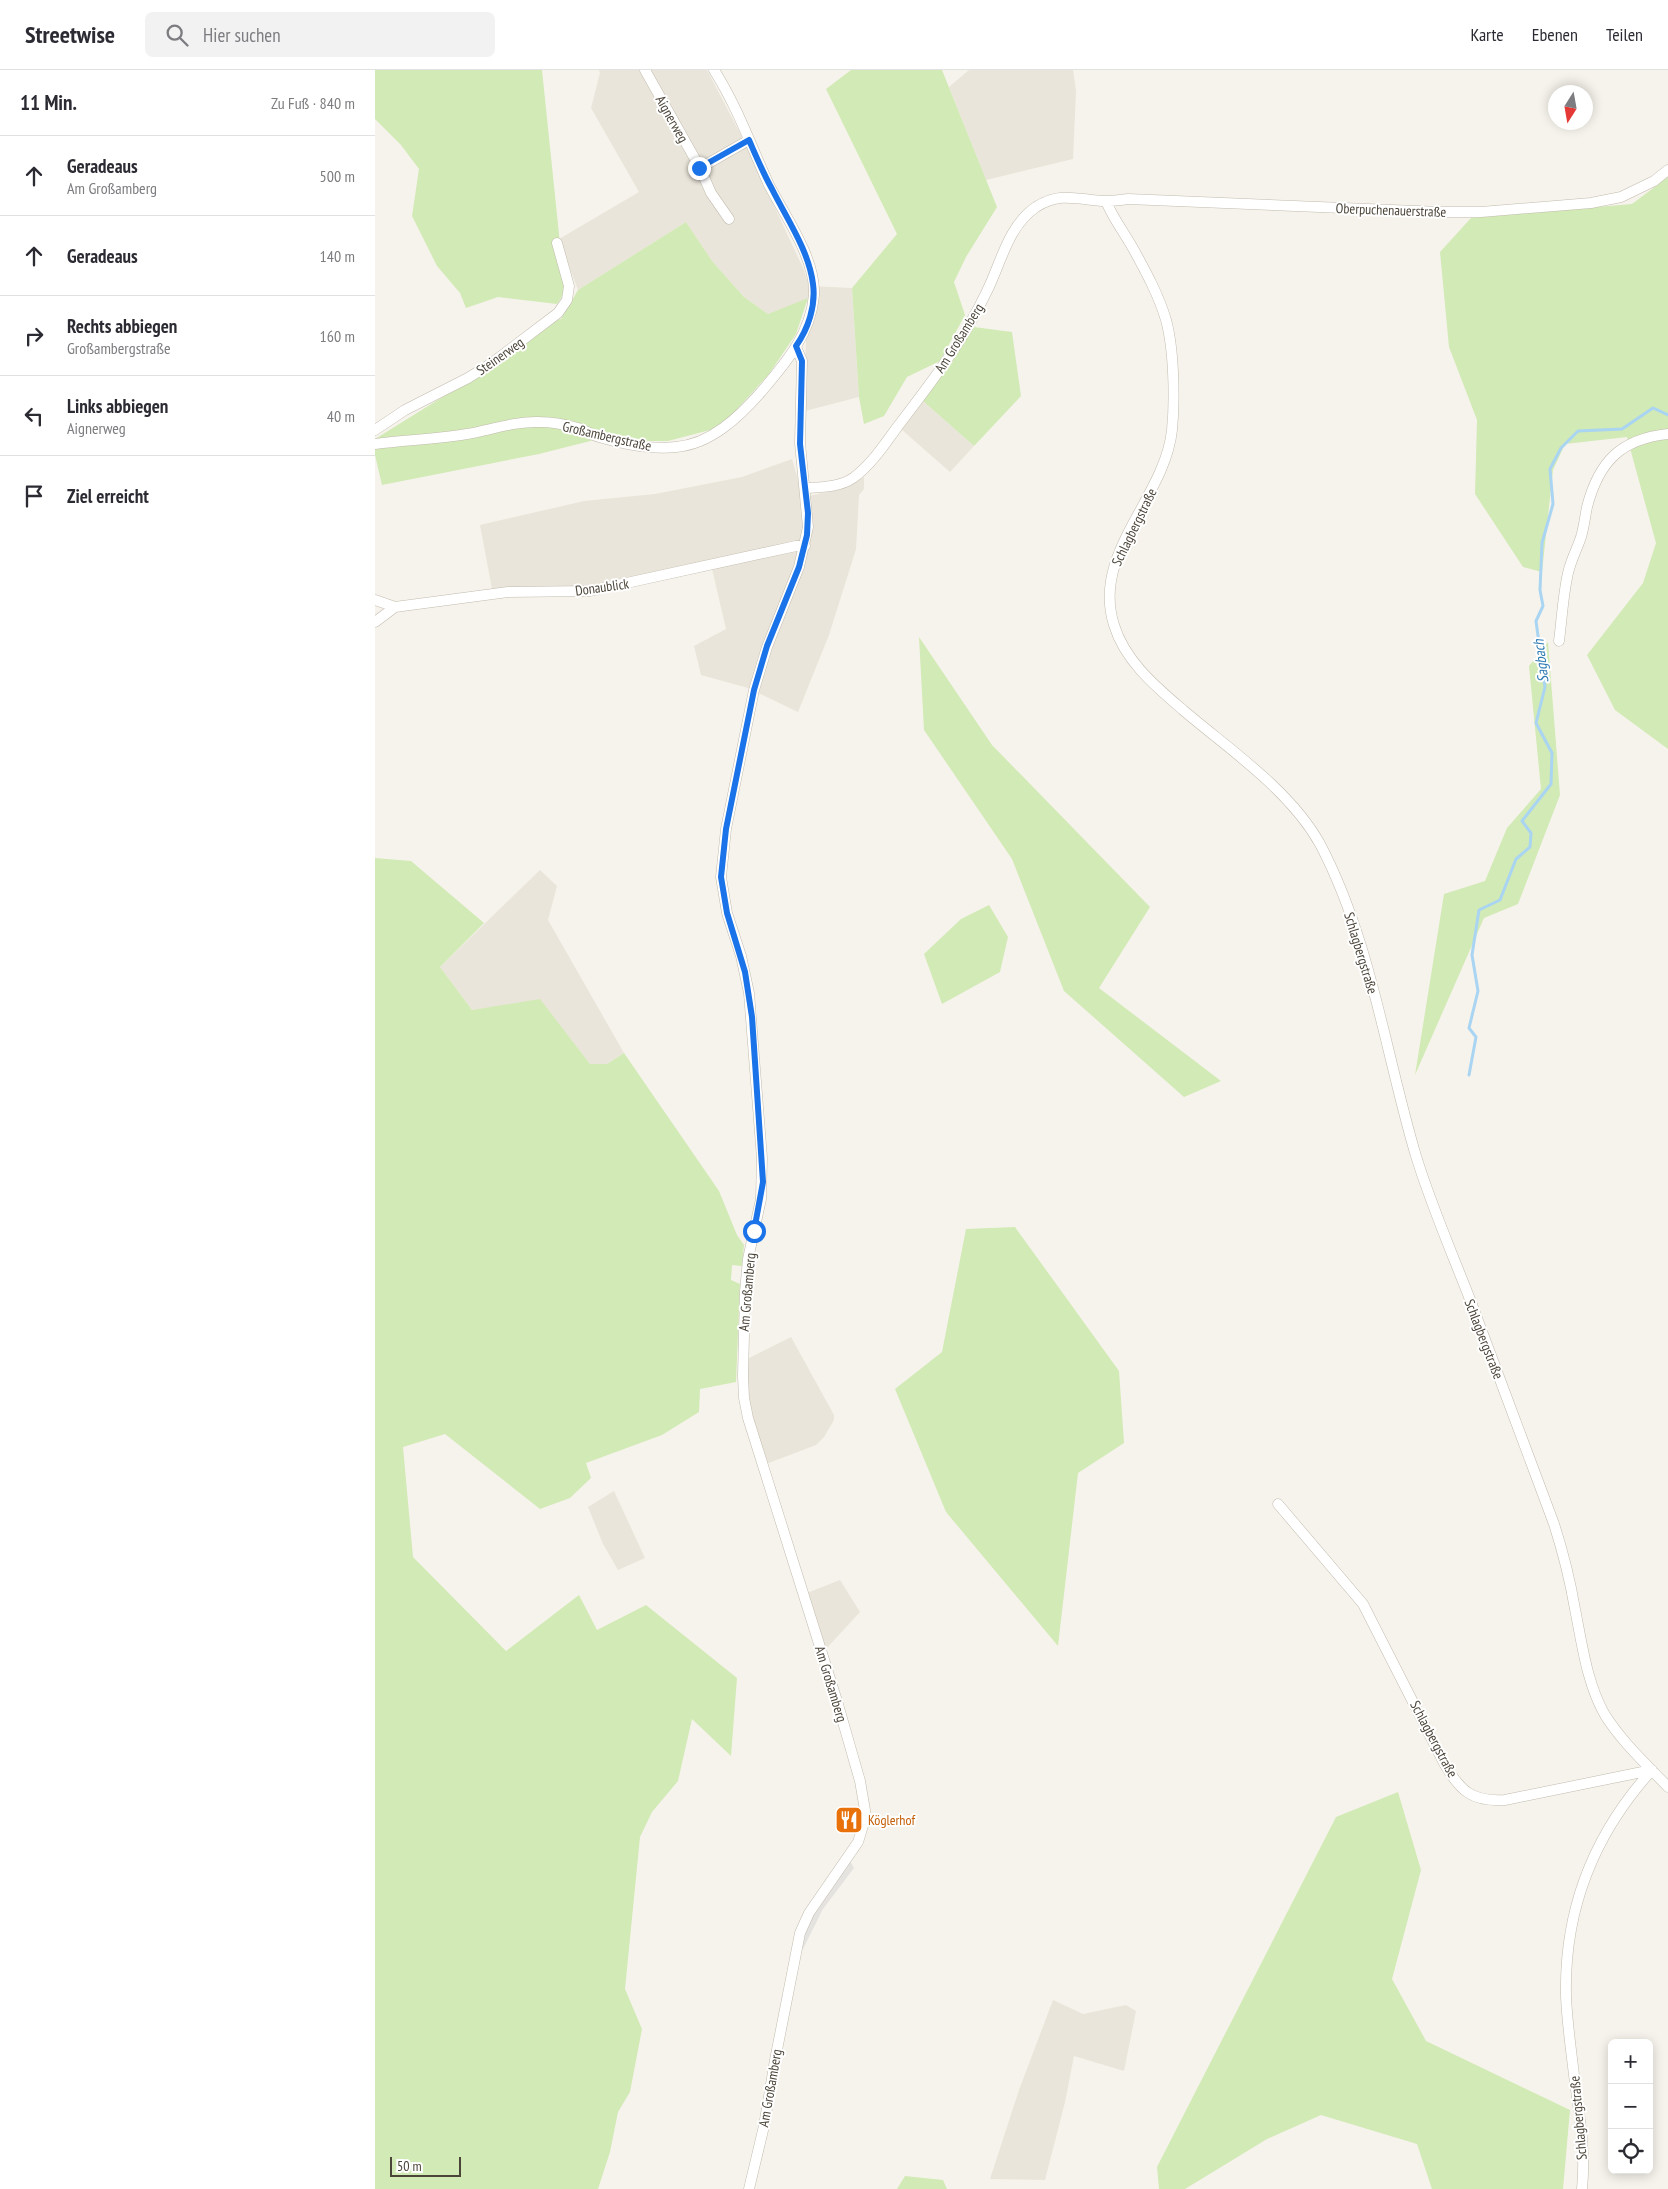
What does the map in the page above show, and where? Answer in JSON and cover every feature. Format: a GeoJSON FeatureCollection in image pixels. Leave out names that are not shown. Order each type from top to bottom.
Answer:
{"type":"FeatureCollection","features":[{"type":"Feature","properties":{"kind":"street","name":"Aignerweg"},"geometry":{"type":"LineString","coordinates":[[645,70],[711,193],[729,220]]}},
{"type":"Feature","properties":{"kind":"street","name":"Großambergstraße"},"geometry":{"type":"LineString","coordinates":[[375,444],[442,438],[540,422],[577,428],[600,437],[630,444],[660,448],[677,447],[697,443],[729,424],[757,396],[796,346],[809,322],[814,296],[813,284],[809,265],[800,245],[727,91],[714,70]]}},
{"type":"Feature","properties":{"kind":"street"},"geometry":{"type":"LineString","coordinates":[[699,168],[749,140]]}},
{"type":"Feature","properties":{"kind":"street","name":"Oberpuchenauerstraße"},"geometry":{"type":"LineString","coordinates":[[1106,201],[1128,200],[1481,212],[1591,203],[1621,197],[1654,181],[1668,170]]}},
{"type":"Feature","properties":{"kind":"street","name":"Am Großamberg"},"geometry":{"type":"LineString","coordinates":[[806,488],[841,484],[854,477],[890,436],[934,379],[970,326],[1009,240],[1021,220],[1036,207],[1054,199],[1072,196],[1106,201]]}},
{"type":"Feature","properties":{"kind":"street","name":"Schlagbergstraße"},"geometry":{"type":"LineString","coordinates":[[1106,201],[1149,278],[1167,321],[1171,348],[1173,398],[1172,431],[1167,455],[1113,568],[1109,596],[1115,628],[1126,651],[1150,680],[1293,806],[1313,832],[1328,860],[1351,918],[1371,978],[1399,1092],[1424,1181],[1554,1524],[1566,1566],[1591,1682],[1604,1713],[1612,1725],[1668,1787]]}},
{"type":"Feature","properties":{"kind":"street","name":"Steinerweg"},"geometry":{"type":"LineString","coordinates":[[375,430],[405,410],[468,378],[558,313],[567,300],[569,286],[557,243]]}},
{"type":"Feature","properties":{"kind":"street","name":"Am Großamberg"},"geometry":{"type":"LineString","coordinates":[[749,2189],[764,2126],[797,1944],[809,1913],[851,1854],[862,1834],[866,1816],[859,1781],[744,1398],[743,1357],[746,1274],[761,1199],[762,1158],[749,992],[743,964],[727,913],[721,877],[726,829],[754,690],[767,646],[795,579],[805,546],[808,527],[806,488],[800,444],[802,361],[796,346]]}},
{"type":"Feature","properties":{"kind":"street"},"geometry":{"type":"LineString","coordinates":[[1559,641],[1569,571],[1597,481],[1611,458],[1629,444],[1648,436],[1668,434]]}},
{"type":"Feature","properties":{"kind":"street","name":"Donaublick"},"geometry":{"type":"LineString","coordinates":[[395,607],[508,592],[590,591],[796,546],[805,546]]}},
{"type":"Feature","properties":{"kind":"street"},"geometry":{"type":"LineString","coordinates":[[375,600],[395,607]]}},
{"type":"Feature","properties":{"kind":"street"},"geometry":{"type":"LineString","coordinates":[[375,622],[395,607]]}},
{"type":"Feature","properties":{"kind":"street","name":"Schlagbergstraße"},"geometry":{"type":"LineString","coordinates":[[1278,1504],[1363,1604],[1444,1763],[1458,1784],[1468,1794],[1482,1799],[1505,1800],[1652,1770]]}},
{"type":"Feature","properties":{"kind":"street","name":"Schlagbergstraße"},"geometry":{"type":"LineString","coordinates":[[1582,2189],[1582,2144],[1566,1996],[1571,1921],[1581,1888],[1602,1842],[1625,1803],[1652,1770]]}},
{"type":"Feature","properties":{"kind":"shaded area"},"geometry":{"type":"Polygon","coordinates":[[[599,70],[707,70],[741,135],[804,270],[809,286],[852,288],[859,397],[805,411],[808,299],[768,314],[744,297],[712,261],[686,222],[578,290],[559,239],[639,192],[591,108],[600,73],[599,70]]]}},
{"type":"Feature","properties":{"kind":"shaded area"},"geometry":{"type":"Polygon","coordinates":[[[969,70],[1073,70],[1076,91],[1073,159],[986,180],[949,87],[969,70]]]}},
{"type":"Feature","properties":{"kind":"shaded area"},"geometry":{"type":"Polygon","coordinates":[[[923,401],[974,446],[950,472],[901,429],[923,401]]]}},
{"type":"Feature","properties":{"kind":"shaded area"},"geometry":{"type":"Polygon","coordinates":[[[792,459],[803,497],[833,491],[864,477],[864,489],[859,495],[856,549],[829,635],[798,712],[748,688],[701,675],[694,646],[726,629],[710,560],[594,587],[492,589],[480,525],[584,501],[655,494],[742,477],[792,459]]]}},
{"type":"Feature","properties":{"kind":"shaded area"},"geometry":{"type":"Polygon","coordinates":[[[540,870],[557,886],[548,920],[624,1053],[607,1064],[590,1064],[540,1000],[472,1010],[440,967],[540,870]]]}},
{"type":"Feature","properties":{"kind":"shaded area"},"geometry":{"type":"Polygon","coordinates":[[[791,1337],[834,1415],[834,1420],[824,1437],[816,1445],[766,1464],[748,1401],[747,1359],[791,1337]]]}},
{"type":"Feature","properties":{"kind":"shaded area"},"geometry":{"type":"Polygon","coordinates":[[[614,1491],[645,1558],[618,1570],[603,1544],[588,1507],[614,1491]]]}},
{"type":"Feature","properties":{"kind":"shaded area"},"geometry":{"type":"Polygon","coordinates":[[[840,1580],[860,1612],[825,1650],[807,1593],[840,1580]]]}},
{"type":"Feature","properties":{"kind":"shaded area"},"geometry":{"type":"Polygon","coordinates":[[[850,1861],[854,1868],[823,1909],[803,1949],[799,1948],[809,1919],[850,1861]]]}},
{"type":"Feature","properties":{"kind":"shaded area"},"geometry":{"type":"Polygon","coordinates":[[[1053,2000],[1083,2014],[1126,2005],[1136,2011],[1124,2071],[1074,2056],[1065,2102],[1045,2180],[990,2179],[1019,2090],[1053,2000]]]}},
{"type":"Feature","properties":{"kind":"green space"},"geometry":{"type":"Polygon","coordinates":[[[375,70],[542,70],[565,292],[557,304],[498,297],[466,308],[460,293],[437,266],[412,216],[419,169],[401,145],[375,119],[375,70]]]}},
{"type":"Feature","properties":{"kind":"green space"},"geometry":{"type":"Polygon","coordinates":[[[851,70],[942,70],[997,207],[966,257],[954,282],[965,315],[940,361],[907,377],[884,416],[864,424],[859,397],[852,288],[897,234],[826,89],[851,70]]]}},
{"type":"Feature","properties":{"kind":"green space"},"geometry":{"type":"Polygon","coordinates":[[[1668,177],[1668,749],[1615,710],[1587,655],[1643,583],[1656,543],[1627,437],[1565,444],[1553,470],[1542,572],[1523,567],[1475,494],[1477,420],[1449,347],[1440,252],[1471,218],[1632,204],[1668,177]]]}},
{"type":"Feature","properties":{"kind":"green space"},"geometry":{"type":"Polygon","coordinates":[[[686,222],[712,261],[744,297],[768,314],[808,298],[796,334],[769,374],[729,418],[710,430],[668,441],[645,441],[614,435],[539,454],[382,485],[375,455],[375,439],[512,354],[556,320],[561,319],[578,290],[686,222]]]}},
{"type":"Feature","properties":{"kind":"green space"},"geometry":{"type":"Polygon","coordinates":[[[974,327],[1012,332],[1021,396],[974,446],[923,401],[974,327]]]}},
{"type":"Feature","properties":{"kind":"green space"},"geometry":{"type":"Polygon","coordinates":[[[919,637],[992,745],[1150,907],[1099,988],[1221,1081],[1184,1097],[1064,991],[1012,859],[924,730],[919,637]]]}},
{"type":"Feature","properties":{"kind":"green space"},"geometry":{"type":"Polygon","coordinates":[[[1548,642],[1560,795],[1518,904],[1484,918],[1415,1075],[1444,894],[1485,881],[1507,828],[1541,789],[1529,666],[1548,642]]]}},
{"type":"Feature","properties":{"kind":"green space"},"geometry":{"type":"Polygon","coordinates":[[[375,858],[411,861],[484,923],[440,967],[472,1010],[540,999],[590,1064],[607,1064],[624,1053],[719,1191],[737,1235],[744,1245],[742,1266],[732,1265],[731,1280],[740,1284],[736,1382],[700,1389],[699,1412],[662,1435],[586,1463],[591,1478],[570,1498],[540,1509],[445,1434],[403,1447],[413,1557],[506,1651],[579,1595],[597,1630],[646,1605],[737,1678],[731,1756],[692,1719],[678,1781],[652,1812],[640,1837],[625,1989],[642,2029],[630,2092],[618,2112],[610,2152],[598,2189],[375,2189],[375,858]]]}},
{"type":"Feature","properties":{"kind":"green space"},"geometry":{"type":"Polygon","coordinates":[[[989,905],[1008,937],[1000,972],[942,1004],[924,954],[961,919],[989,905]]]}},
{"type":"Feature","properties":{"kind":"green space"},"geometry":{"type":"Polygon","coordinates":[[[1015,1227],[1119,1371],[1124,1443],[1078,1473],[1058,1646],[946,1512],[895,1389],[942,1352],[966,1229],[1015,1227]]]}},
{"type":"Feature","properties":{"kind":"green space"},"geometry":{"type":"Polygon","coordinates":[[[1398,1792],[1421,1870],[1392,1979],[1426,2041],[1570,2110],[1563,2189],[1432,2189],[1417,2144],[1321,2115],[1267,2139],[1185,2189],[1159,2189],[1157,2167],[1336,1817],[1398,1792]]]}},
{"type":"Feature","properties":{"kind":"green space"},"geometry":{"type":"Polygon","coordinates":[[[905,2176],[943,2180],[947,2189],[897,2189],[905,2176]]]}},
{"type":"Feature","properties":{"kind":"waterway","name":"Sagbach"},"geometry":{"type":"LineString","coordinates":[[1469,1075],[1476,1037],[1469,1028],[1478,991],[1472,955],[1479,910],[1500,900],[1516,859],[1530,847],[1531,833],[1522,821],[1551,784],[1552,753],[1536,723],[1545,687],[1536,621],[1543,606],[1540,590],[1542,543],[1553,504],[1550,469],[1561,448],[1578,431],[1622,429],[1653,408],[1668,415]]}},
{"type":"Feature","properties":{"kind":"place","name":"Köglerhof"},"geometry":{"type":"Point","coordinates":[849,1820]}},
{"type":"Feature","properties":{"kind":"route"},"geometry":{"type":"LineString","coordinates":[[699,168],[749,140],[809,265],[814,296],[809,322],[803,337],[796,346],[802,361],[800,444],[808,513],[807,535],[795,579],[767,646],[754,690],[726,829],[721,870],[727,913],[745,972],[752,1017],[763,1182],[754,1231]]}}]}
